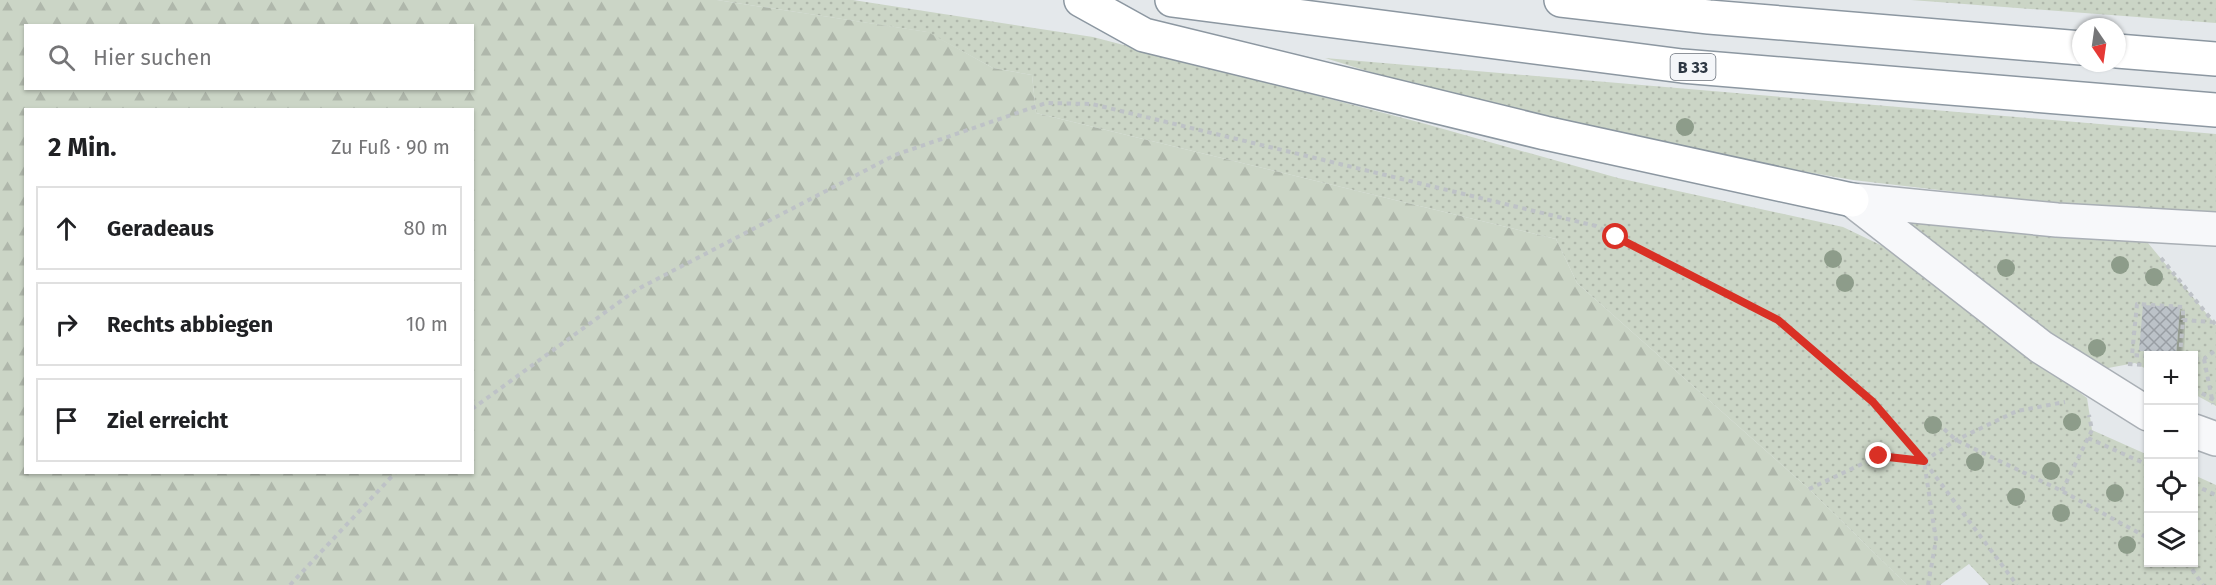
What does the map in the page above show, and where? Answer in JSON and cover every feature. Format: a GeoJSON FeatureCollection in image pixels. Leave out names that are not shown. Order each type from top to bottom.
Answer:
{"type":"FeatureCollection","features":[{"type":"Feature","properties":{"kind":"highway"},"geometry":{"type":"LineString","coordinates":[[1081,0],[1144,35],[1545,133],[1852,200]]}},
{"type":"Feature","properties":{"kind":"highway","name":"B 33"},"geometry":{"type":"LineString","coordinates":[[1172,0],[1682,66],[2216,110]]}},
{"type":"Feature","properties":{"kind":"highway"},"geometry":{"type":"LineString","coordinates":[[1561,0],[1709,17],[2072,47]]}},
{"type":"Feature","properties":{"kind":"highway"},"geometry":{"type":"LineString","coordinates":[[2126,52],[2216,59]]}},
{"type":"Feature","properties":{"kind":"lane"},"geometry":{"type":"LineString","coordinates":[[1852,200],[2057,220],[2216,229]]}},
{"type":"Feature","properties":{"kind":"lane"},"geometry":{"type":"LineString","coordinates":[[1852,200],[2041,347],[2144,411]]}},
{"type":"Feature","properties":{"kind":"lane"},"geometry":{"type":"LineString","coordinates":[[2198,433],[2216,439]]}},
{"type":"Feature","properties":{"kind":"path"},"geometry":{"type":"LineString","coordinates":[[474,408],[636,290],[895,155],[1046,103],[1080,104],[1103,107],[1596,226],[1778,320],[1873,402],[1924,461],[2017,585]]}},
{"type":"Feature","properties":{"kind":"path"},"geometry":{"type":"LineString","coordinates":[[2135,224],[2214,324]]}},
{"type":"Feature","properties":{"kind":"path"},"geometry":{"type":"LineString","coordinates":[[2144,356],[2132,355],[2137,304],[2183,307],[2180,351]]}},
{"type":"Feature","properties":{"kind":"path"},"geometry":{"type":"LineString","coordinates":[[2183,320],[2214,324]]}},
{"type":"Feature","properties":{"kind":"path"},"geometry":{"type":"LineString","coordinates":[[2198,359],[2204,359],[2216,350]]}},
{"type":"Feature","properties":{"kind":"path"},"geometry":{"type":"LineString","coordinates":[[2204,359],[2214,402]]}},
{"type":"Feature","properties":{"kind":"path"},"geometry":{"type":"LineString","coordinates":[[2198,392],[2214,402]]}},
{"type":"Feature","properties":{"kind":"path"},"geometry":{"type":"LineString","coordinates":[[1809,489],[1879,456],[1924,461],[1956,440],[2017,411],[2075,400]]}},
{"type":"Feature","properties":{"kind":"path"},"geometry":{"type":"LineString","coordinates":[[1944,429],[1956,440],[2062,490],[2144,536]]}},
{"type":"Feature","properties":{"kind":"path"},"geometry":{"type":"LineString","coordinates":[[2088,438],[2144,463]]}},
{"type":"Feature","properties":{"kind":"path"},"geometry":{"type":"LineString","coordinates":[[1924,461],[1936,540],[1928,585]]}},
{"type":"Feature","properties":{"kind":"path"},"geometry":{"type":"LineString","coordinates":[[290,585],[394,474]]}},
{"type":"Feature","properties":{"kind":"path"},"geometry":{"type":"LineString","coordinates":[[2198,487],[2216,495]]}},
{"type":"Feature","properties":{"kind":"path"},"geometry":{"type":"LineString","coordinates":[[2190,567],[2203,585]]}},
{"type":"Feature","properties":{"kind":"green space"},"geometry":{"type":"Polygon","coordinates":[[[0,0],[717,0],[928,32],[993,68],[1032,75],[1036,113],[1556,239],[1577,283],[1809,489],[1907,585],[0,585],[0,0]]]}},
{"type":"Feature","properties":{"kind":"green space"},"geometry":{"type":"Polygon","coordinates":[[[717,0],[853,0],[1093,37],[1422,123],[1618,178],[1843,227],[1893,251],[2087,398],[2092,430],[2144,453],[2144,567],[2198,567],[2198,477],[2216,485],[2216,585],[1989,585],[1969,564],[1940,585],[1907,585],[1809,489],[1577,283],[1556,239],[1036,113],[1032,75],[993,68],[927,32],[717,0]]]}},
{"type":"Feature","properties":{"kind":"green space"},"geometry":{"type":"Polygon","coordinates":[[[1911,0],[2216,0],[2216,23],[1911,0]]]}},
{"type":"Feature","properties":{"kind":"green space"},"geometry":{"type":"Polygon","coordinates":[[[1325,58],[2216,134],[2216,212],[2060,204],[1853,180],[1650,145],[1448,96],[1325,58]]]}},
{"type":"Feature","properties":{"kind":"green space"},"geometry":{"type":"Polygon","coordinates":[[[1892,216],[2148,243],[2216,325],[2216,406],[2198,396],[2198,351],[2144,351],[2144,368],[2135,363],[2092,371],[1892,216]]]}},
{"type":"Feature","properties":{"kind":"building"},"geometry":{"type":"Polygon","coordinates":[[[2143,305],[2180,307],[2176,351],[2139,351],[2143,305]]]}},
{"type":"Feature","properties":{"kind":"route"},"geometry":{"type":"LineString","coordinates":[[1616,237],[1778,320],[1873,402],[1924,461],[1879,456]]}}]}
